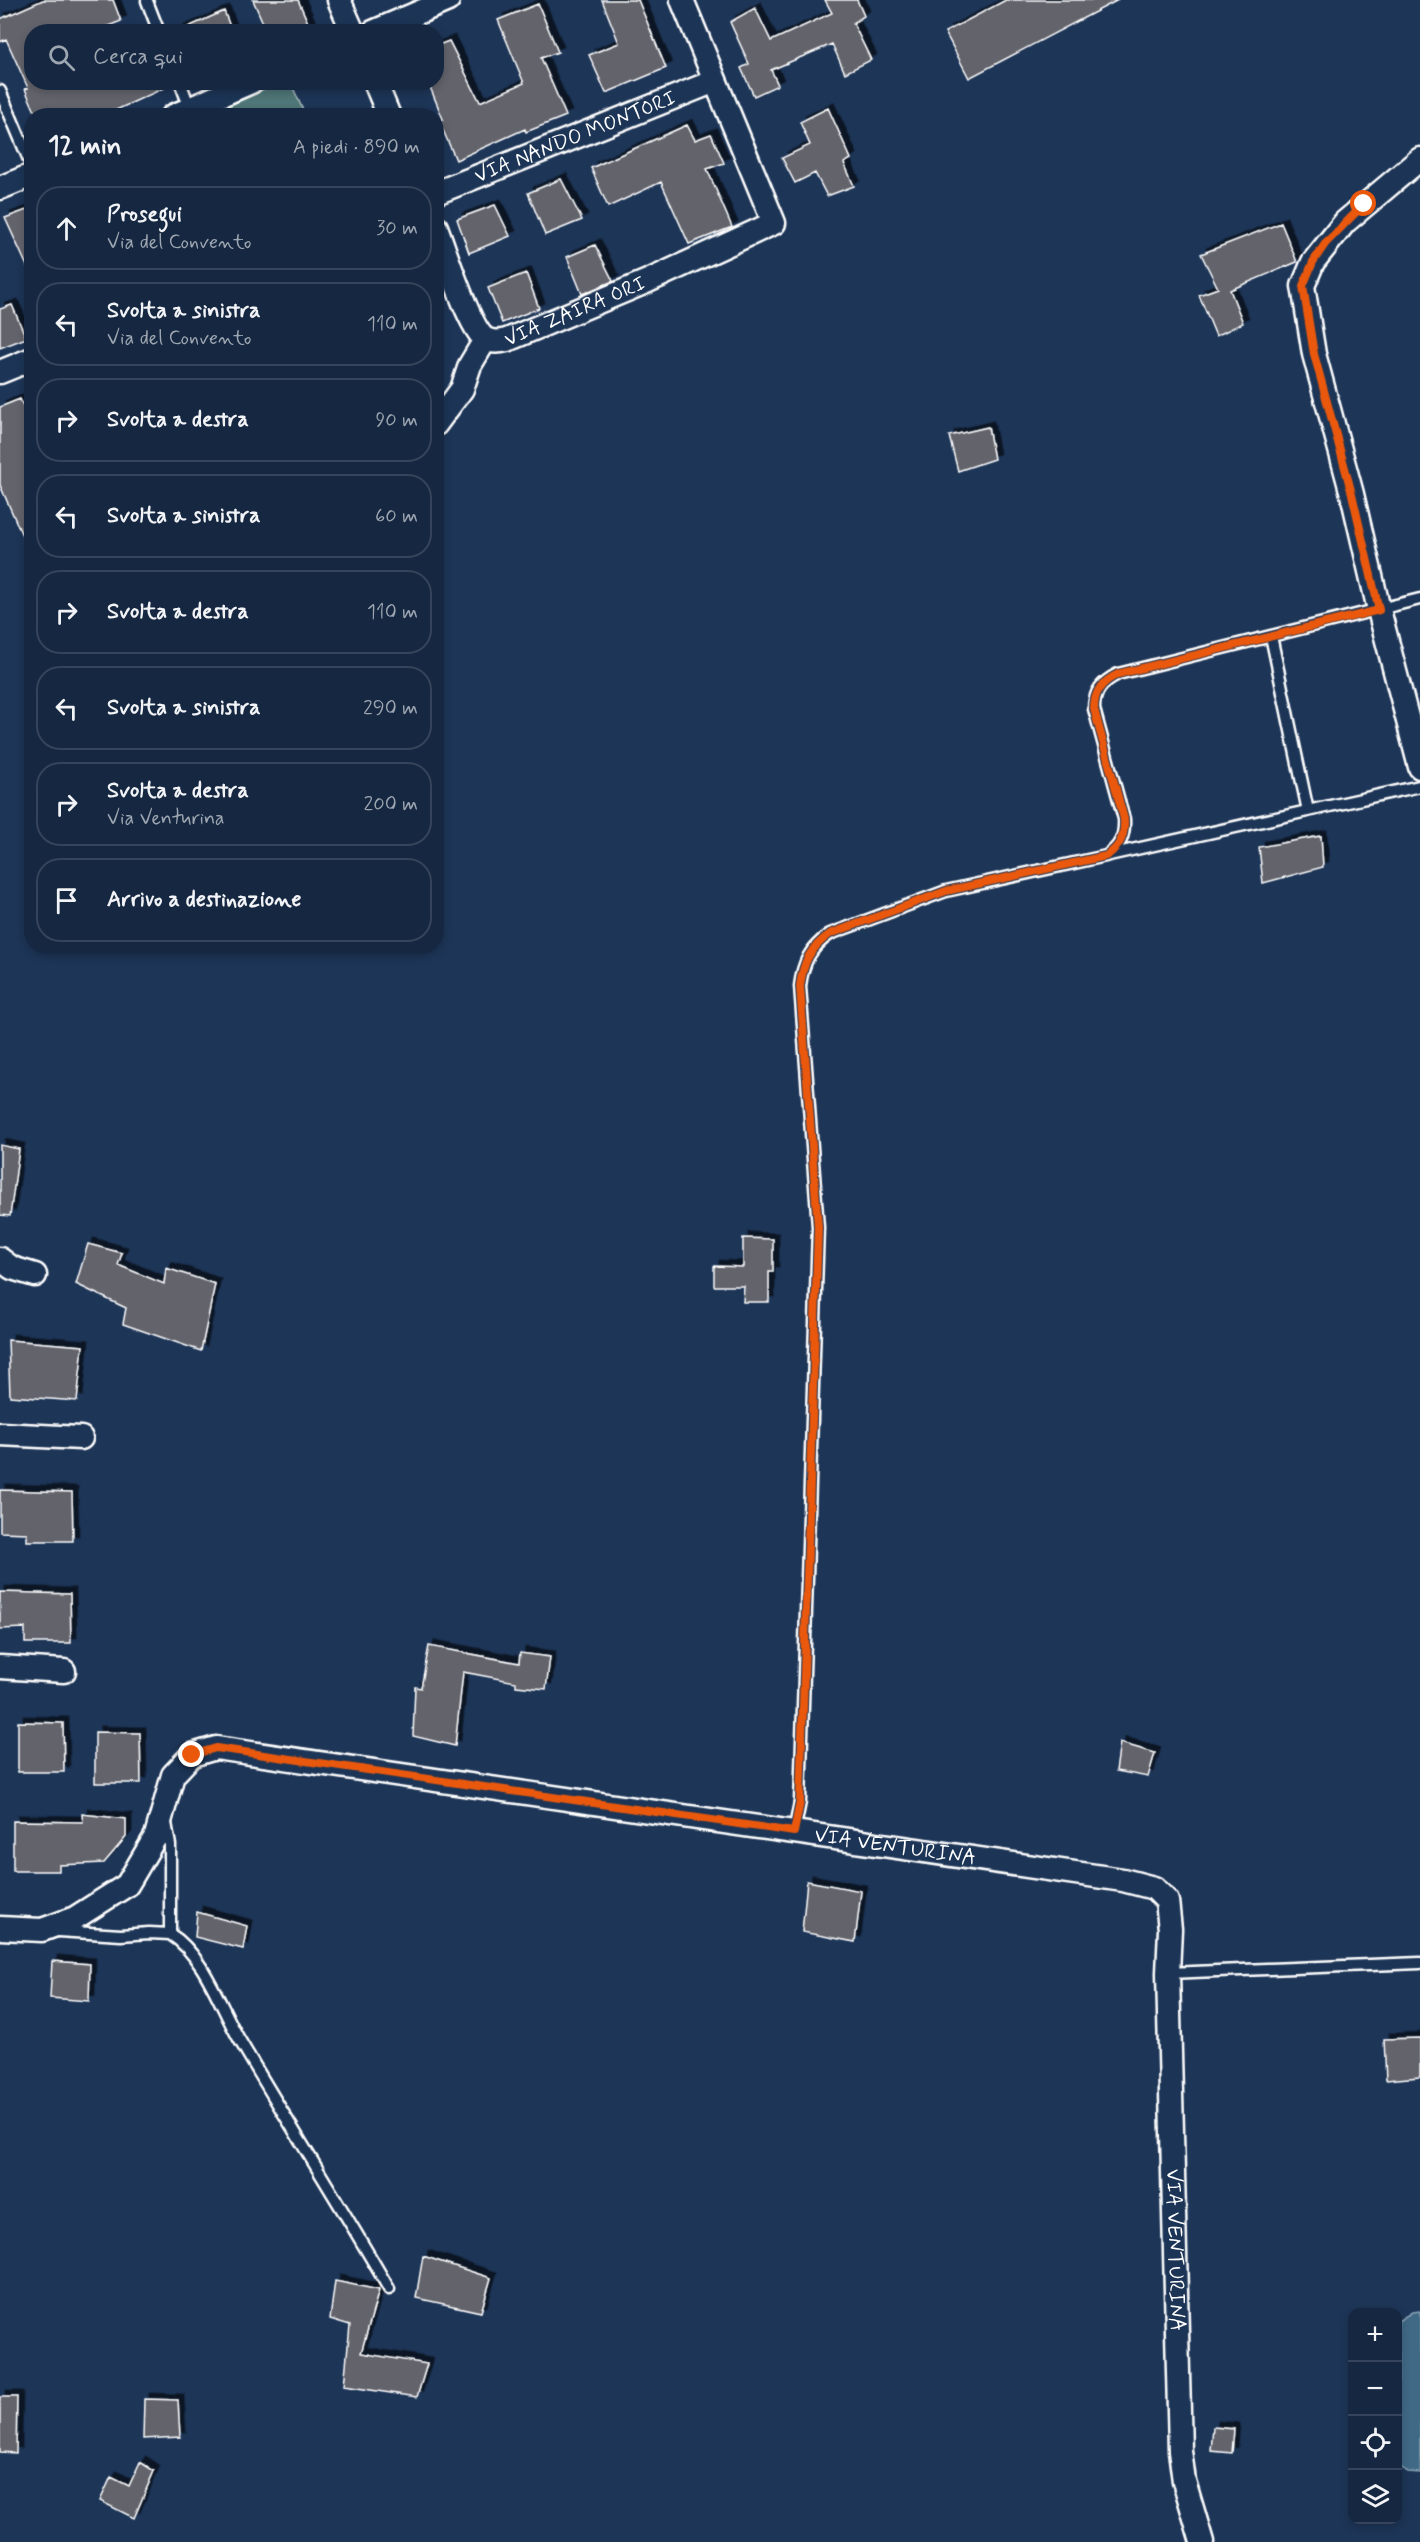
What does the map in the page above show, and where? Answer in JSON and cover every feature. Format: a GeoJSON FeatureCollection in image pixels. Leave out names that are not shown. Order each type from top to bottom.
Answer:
{"type":"FeatureCollection","features":[{"type":"Feature","properties":{"kind":"street"},"geometry":{"type":"LineString","coordinates":[[339,0],[350,24]]}},
{"type":"Feature","properties":{"kind":"street"},"geometry":{"type":"LineString","coordinates":[[392,24],[448,0]]}},
{"type":"Feature","properties":{"kind":"street"},"geometry":{"type":"LineString","coordinates":[[682,0],[715,81]]}},
{"type":"Feature","properties":{"kind":"street","name":"VIA NANDO MONTORI"},"geometry":{"type":"LineString","coordinates":[[444,190],[715,81]]}},
{"type":"Feature","properties":{"kind":"street","name":"VIA ZAIRA ORI"},"geometry":{"type":"LineString","coordinates":[[444,248],[472,321],[485,340],[496,342],[507,340],[648,281],[774,223],[715,81]]}},
{"type":"Feature","properties":{"kind":"street"},"geometry":{"type":"LineString","coordinates":[[190,108],[232,90]]}},
{"type":"Feature","properties":{"kind":"street"},"geometry":{"type":"LineString","coordinates":[[378,90],[386,108]]}},
{"type":"Feature","properties":{"kind":"street"},"geometry":{"type":"LineString","coordinates":[[1420,159],[1345,222],[1313,262],[1303,286],[1314,354],[1352,494],[1379,610],[1420,767]]}},
{"type":"Feature","properties":{"kind":"street"},"geometry":{"type":"LineString","coordinates":[[0,188],[24,178]]}},
{"type":"Feature","properties":{"kind":"street"},"geometry":{"type":"LineString","coordinates":[[444,413],[462,389],[470,365],[485,340]]}},
{"type":"Feature","properties":{"kind":"street"},"geometry":{"type":"LineString","coordinates":[[0,372],[24,362]]}},
{"type":"Feature","properties":{"kind":"street"},"geometry":{"type":"LineString","coordinates":[[0,1259],[17,1270],[35,1275]]}},
{"type":"Feature","properties":{"kind":"street"},"geometry":{"type":"LineString","coordinates":[[0,1434],[81,1438]]}},
{"type":"Feature","properties":{"kind":"street"},"geometry":{"type":"LineString","coordinates":[[0,1667],[64,1671]]}},
{"type":"Feature","properties":{"kind":"street","name":"VIA VENTURINA"},"geometry":{"type":"LineString","coordinates":[[0,1928],[42,1930],[75,1918],[127,1885],[156,1836],[173,1775],[192,1755],[216,1748],[1123,1880],[1154,1888],[1167,1902],[1170,1929],[1168,1973],[1180,2451],[1184,2481],[1202,2542]]}},
{"type":"Feature","properties":{"kind":"lane"},"geometry":{"type":"LineString","coordinates":[[147,1],[156,24]]}},
{"type":"Feature","properties":{"kind":"lane"},"geometry":{"type":"LineString","coordinates":[[180,90],[181,108]]}},
{"type":"Feature","properties":{"kind":"lane"},"geometry":{"type":"LineString","coordinates":[[0,91],[24,148]]}},
{"type":"Feature","properties":{"kind":"lane"},"geometry":{"type":"LineString","coordinates":[[1106,856],[1114,850],[1125,832],[1124,819],[1094,709],[1094,700],[1100,686],[1118,674],[1420,599]]}},
{"type":"Feature","properties":{"kind":"lane"},"geometry":{"type":"LineString","coordinates":[[1270,636],[1308,811]]}},
{"type":"Feature","properties":{"kind":"lane"},"geometry":{"type":"LineString","coordinates":[[794,1832],[800,1802],[818,1227],[800,986],[804,962],[818,943],[830,934],[946,891],[1420,786]]}},
{"type":"Feature","properties":{"kind":"lane"},"geometry":{"type":"LineString","coordinates":[[164,1810],[170,1845],[170,1934]]}},
{"type":"Feature","properties":{"kind":"lane"},"geometry":{"type":"LineString","coordinates":[[42,1930],[121,1935],[170,1934],[182,1942],[194,1957],[239,2038],[389,2289]]}},
{"type":"Feature","properties":{"kind":"lane"},"geometry":{"type":"LineString","coordinates":[[1168,1973],[1420,1963]]}},
{"type":"Feature","properties":{"kind":"green space"},"geometry":{"type":"Polygon","coordinates":[[[262,90],[294,90],[302,108],[220,108],[262,90]]]}},
{"type":"Feature","properties":{"kind":"water"},"geometry":{"type":"Polygon","coordinates":[[[1420,2311],[1420,2473],[1408,2472],[1402,2468],[1402,2318],[1412,2312],[1420,2311]]]}},
{"type":"Feature","properties":{"kind":"building"},"geometry":{"type":"Polygon","coordinates":[[[43,0],[113,0],[121,21],[113,24],[24,24],[24,79],[6,39],[0,42],[0,19],[43,0]]]}},
{"type":"Feature","properties":{"kind":"building"},"geometry":{"type":"Polygon","coordinates":[[[253,0],[298,0],[308,24],[264,24],[253,0]]]}},
{"type":"Feature","properties":{"kind":"building"},"geometry":{"type":"Polygon","coordinates":[[[602,0],[638,0],[666,68],[606,93],[589,55],[619,43],[602,0]]]}},
{"type":"Feature","properties":{"kind":"building"},"geometry":{"type":"Polygon","coordinates":[[[825,0],[857,0],[864,16],[853,23],[871,60],[845,73],[832,44],[771,70],[778,85],[754,96],[741,68],[749,64],[730,22],[755,8],[771,41],[832,13],[825,0]]]}},
{"type":"Feature","properties":{"kind":"building"},"geometry":{"type":"Polygon","coordinates":[[[1006,0],[1118,0],[969,78],[945,32],[1006,0]]]}},
{"type":"Feature","properties":{"kind":"building"},"geometry":{"type":"Polygon","coordinates":[[[538,4],[558,52],[541,58],[566,116],[526,132],[525,129],[456,160],[444,132],[444,108],[439,108],[431,90],[444,90],[444,43],[449,41],[480,102],[524,83],[498,20],[538,4]]]}},
{"type":"Feature","properties":{"kind":"building"},"geometry":{"type":"Polygon","coordinates":[[[224,11],[229,24],[195,24],[224,11]]]}},
{"type":"Feature","properties":{"kind":"building"},"geometry":{"type":"Polygon","coordinates":[[[25,90],[160,90],[120,108],[33,108],[25,90]]]}},
{"type":"Feature","properties":{"kind":"building"},"geometry":{"type":"Polygon","coordinates":[[[828,108],[851,159],[844,163],[854,186],[827,196],[815,173],[795,183],[782,158],[810,145],[800,122],[828,108]]]}},
{"type":"Feature","properties":{"kind":"building"},"geometry":{"type":"Polygon","coordinates":[[[687,125],[695,140],[711,134],[724,163],[707,169],[732,227],[689,244],[661,182],[608,207],[591,168],[687,125]]]}},
{"type":"Feature","properties":{"kind":"building"},"geometry":{"type":"Polygon","coordinates":[[[561,179],[582,220],[545,235],[528,193],[561,179]]]}},
{"type":"Feature","properties":{"kind":"building"},"geometry":{"type":"Polygon","coordinates":[[[495,205],[510,236],[469,253],[457,219],[495,205]]]}},
{"type":"Feature","properties":{"kind":"building"},"geometry":{"type":"Polygon","coordinates":[[[24,211],[24,260],[5,218],[24,211]]]}},
{"type":"Feature","properties":{"kind":"building"},"geometry":{"type":"Polygon","coordinates":[[[1281,223],[1297,262],[1230,290],[1243,323],[1216,336],[1199,295],[1218,288],[1201,254],[1281,223]]]}},
{"type":"Feature","properties":{"kind":"building"},"geometry":{"type":"Polygon","coordinates":[[[595,245],[613,281],[582,294],[567,257],[595,245]]]}},
{"type":"Feature","properties":{"kind":"building"},"geometry":{"type":"Polygon","coordinates":[[[526,273],[539,308],[502,323],[488,288],[526,273]]]}},
{"type":"Feature","properties":{"kind":"building"},"geometry":{"type":"Polygon","coordinates":[[[12,305],[24,333],[24,339],[0,348],[0,309],[12,305]]]}},
{"type":"Feature","properties":{"kind":"building"},"geometry":{"type":"Polygon","coordinates":[[[20,399],[24,408],[24,540],[0,485],[0,407],[20,399]]]}},
{"type":"Feature","properties":{"kind":"building"},"geometry":{"type":"Polygon","coordinates":[[[988,427],[994,459],[958,471],[949,436],[988,427]]]}},
{"type":"Feature","properties":{"kind":"building"},"geometry":{"type":"Polygon","coordinates":[[[1321,836],[1323,867],[1263,883],[1259,847],[1321,836]]]}},
{"type":"Feature","properties":{"kind":"building"},"geometry":{"type":"Polygon","coordinates":[[[0,1145],[19,1149],[10,1216],[0,1215],[0,1145]]]}},
{"type":"Feature","properties":{"kind":"building"},"geometry":{"type":"Polygon","coordinates":[[[743,1238],[773,1239],[773,1272],[769,1272],[769,1302],[743,1302],[744,1286],[714,1286],[714,1266],[743,1267],[743,1238]]]}},
{"type":"Feature","properties":{"kind":"building"},"geometry":{"type":"Polygon","coordinates":[[[88,1244],[122,1253],[118,1265],[164,1284],[166,1268],[215,1284],[201,1351],[123,1324],[126,1308],[76,1284],[88,1244]]]}},
{"type":"Feature","properties":{"kind":"building"},"geometry":{"type":"Polygon","coordinates":[[[8,1340],[83,1346],[77,1401],[10,1396],[8,1340]]]}},
{"type":"Feature","properties":{"kind":"building"},"geometry":{"type":"Polygon","coordinates":[[[0,1490],[72,1492],[73,1541],[27,1541],[27,1533],[0,1532],[0,1490]]]}},
{"type":"Feature","properties":{"kind":"building"},"geometry":{"type":"Polygon","coordinates":[[[0,1592],[70,1594],[71,1643],[25,1643],[25,1628],[0,1629],[0,1592]]]}},
{"type":"Feature","properties":{"kind":"building"},"geometry":{"type":"Polygon","coordinates":[[[429,1646],[519,1663],[520,1653],[550,1657],[546,1689],[516,1686],[516,1682],[463,1672],[455,1746],[413,1736],[415,1687],[421,1688],[429,1646]]]}},
{"type":"Feature","properties":{"kind":"building"},"geometry":{"type":"Polygon","coordinates":[[[18,1722],[63,1723],[64,1772],[18,1772],[18,1722]]]}},
{"type":"Feature","properties":{"kind":"building"},"geometry":{"type":"Polygon","coordinates":[[[95,1732],[140,1733],[141,1783],[95,1783],[95,1732]]]}},
{"type":"Feature","properties":{"kind":"building"},"geometry":{"type":"Polygon","coordinates":[[[1120,1743],[1155,1753],[1148,1777],[1116,1771],[1120,1743]]]}},
{"type":"Feature","properties":{"kind":"building"},"geometry":{"type":"Polygon","coordinates":[[[82,1814],[126,1819],[126,1837],[104,1863],[59,1865],[59,1871],[13,1871],[13,1821],[83,1822],[82,1814]]]}},
{"type":"Feature","properties":{"kind":"building"},"geometry":{"type":"Polygon","coordinates":[[[807,1881],[861,1891],[855,1942],[802,1932],[807,1881]]]}},
{"type":"Feature","properties":{"kind":"building"},"geometry":{"type":"Polygon","coordinates":[[[197,1912],[247,1926],[243,1949],[195,1937],[197,1912]]]}},
{"type":"Feature","properties":{"kind":"building"},"geometry":{"type":"Polygon","coordinates":[[[52,1961],[90,1964],[89,2001],[50,1998],[52,1961]]]}},
{"type":"Feature","properties":{"kind":"building"},"geometry":{"type":"Polygon","coordinates":[[[1420,2038],[1420,2077],[1386,2080],[1384,2039],[1420,2038]]]}},
{"type":"Feature","properties":{"kind":"building"},"geometry":{"type":"Polygon","coordinates":[[[423,2256],[491,2278],[481,2312],[416,2298],[423,2256]]]}},
{"type":"Feature","properties":{"kind":"building"},"geometry":{"type":"Polygon","coordinates":[[[335,2281],[379,2290],[361,2353],[427,2364],[417,2397],[344,2386],[350,2325],[330,2319],[335,2281]]]}},
{"type":"Feature","properties":{"kind":"building"},"geometry":{"type":"Polygon","coordinates":[[[0,2397],[17,2397],[16,2453],[0,2452],[0,2397]]]}},
{"type":"Feature","properties":{"kind":"building"},"geometry":{"type":"Polygon","coordinates":[[[144,2399],[178,2400],[180,2437],[143,2439],[144,2399]]]}},
{"type":"Feature","properties":{"kind":"building"},"geometry":{"type":"Polygon","coordinates":[[[1213,2427],[1234,2429],[1232,2453],[1211,2451],[1213,2427]]]}},
{"type":"Feature","properties":{"kind":"building"},"geometry":{"type":"Polygon","coordinates":[[[140,2462],[154,2471],[134,2518],[100,2501],[111,2477],[129,2486],[140,2462]]]}},
{"type":"Feature","properties":{"kind":"route"},"geometry":{"type":"LineString","coordinates":[[192,1755],[216,1748],[794,1832],[800,1802],[818,1227],[800,986],[804,962],[818,943],[830,934],[946,891],[1106,856],[1114,850],[1125,832],[1124,819],[1094,709],[1096,693],[1108,679],[1118,674],[1379,610],[1352,494],[1314,354],[1303,286],[1313,262],[1325,244],[1364,204]]}}]}
